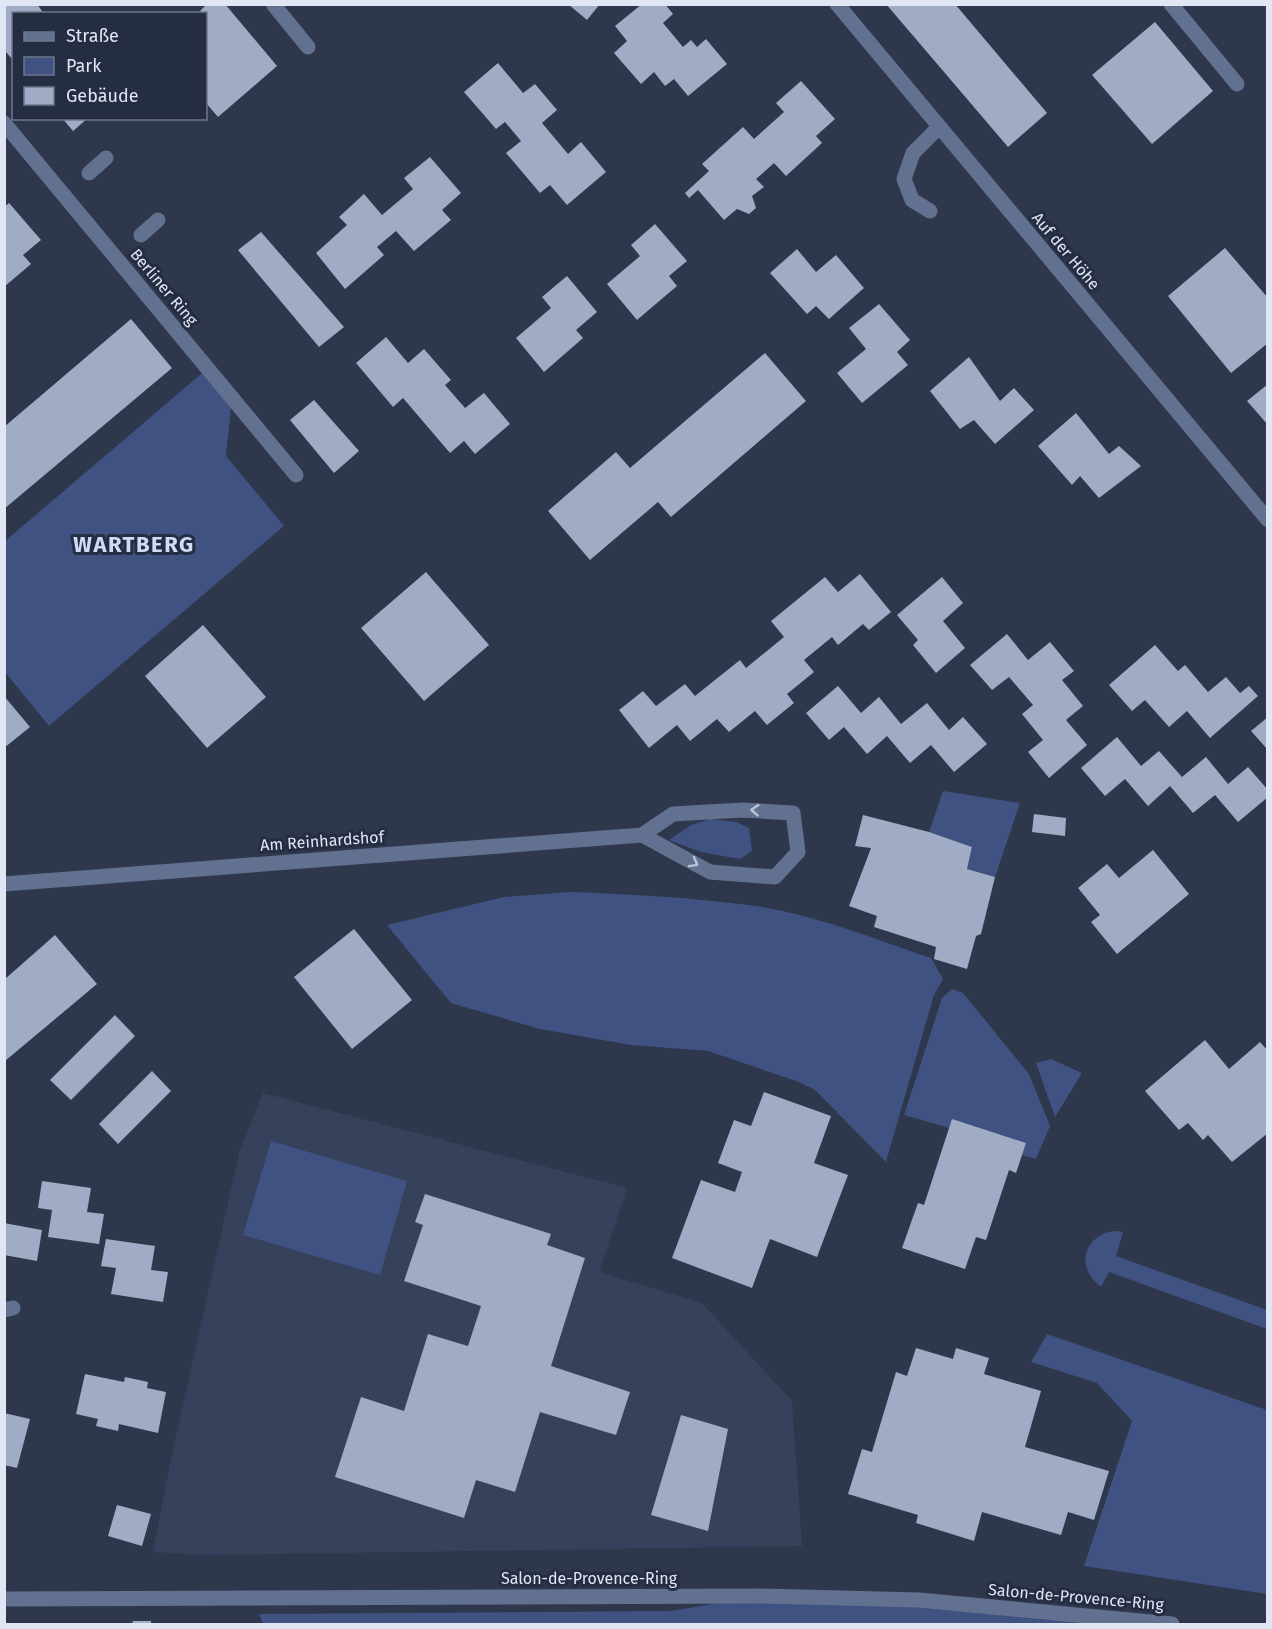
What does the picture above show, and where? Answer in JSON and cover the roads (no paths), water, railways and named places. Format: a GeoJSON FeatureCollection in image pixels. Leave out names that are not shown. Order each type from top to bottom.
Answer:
{"type":"FeatureCollection","features":[{"type":"Feature","properties":{"kind":"street"},"geometry":{"type":"LineString","coordinates":[[273,4],[308,46]]}},
{"type":"Feature","properties":{"kind":"street","name":"Auf der Höhe"},"geometry":{"type":"LineString","coordinates":[[837,4],[1268,520]]}},
{"type":"Feature","properties":{"kind":"street"},"geometry":{"type":"LineString","coordinates":[[1171,4],[1237,84]]}},
{"type":"Feature","properties":{"kind":"street","name":"Berliner Ring"},"geometry":{"type":"LineString","coordinates":[[4,123],[296,475]]}},
{"type":"Feature","properties":{"kind":"street"},"geometry":{"type":"LineString","coordinates":[[930,211],[912,200],[904,179],[913,153],[939,127]]}},
{"type":"Feature","properties":{"kind":"street"},"geometry":{"type":"LineString","coordinates":[[88,173],[106,158]]}},
{"type":"Feature","properties":{"kind":"street"},"geometry":{"type":"LineString","coordinates":[[141,235],[158,220]]}},
{"type":"Feature","properties":{"kind":"street"},"geometry":{"type":"LineString","coordinates":[[743,810],[793,813],[798,852],[775,877],[710,872],[642,835],[673,814],[743,810]]}},
{"type":"Feature","properties":{"kind":"street","name":"Am Reinhardshof"},"geometry":{"type":"LineString","coordinates":[[4,884],[642,835]]}},
{"type":"Feature","properties":{"kind":"street","name":"Salon-de-Provence-Ring"},"geometry":{"type":"LineString","coordinates":[[4,1599],[762,1596],[919,1600],[1172,1624]]}},
{"type":"Feature","properties":{"kind":"district","name":"WARTBERG"},"geometry":{"type":"Point","coordinates":[134,544]}}]}
